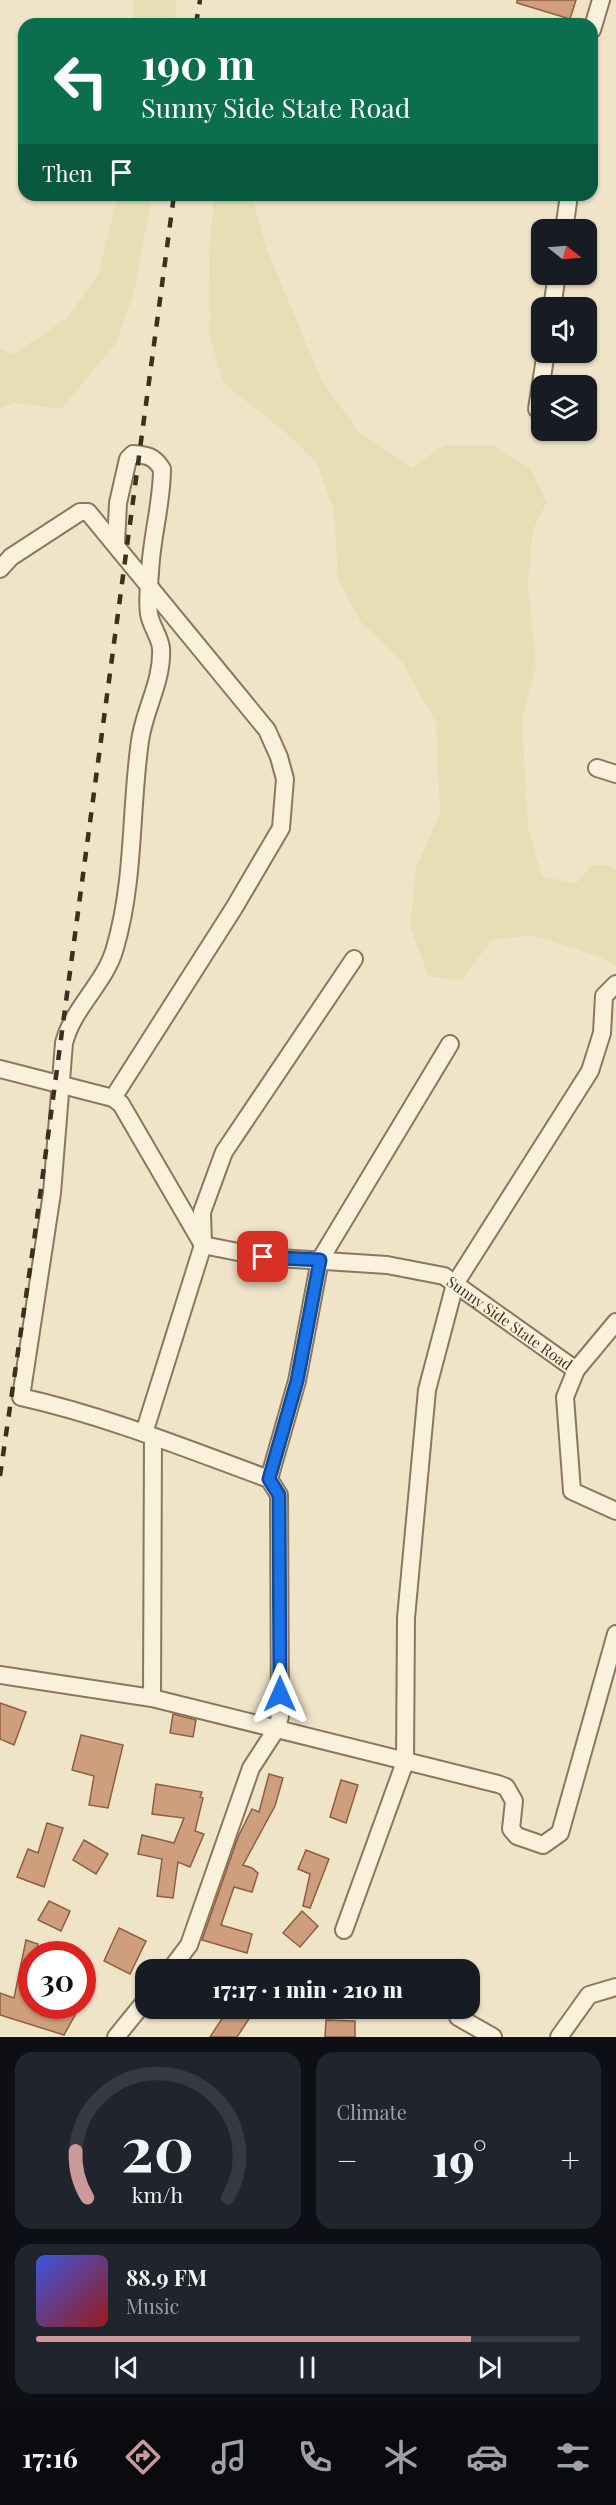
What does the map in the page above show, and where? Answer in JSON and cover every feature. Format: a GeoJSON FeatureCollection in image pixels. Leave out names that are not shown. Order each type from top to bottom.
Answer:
{"type":"FeatureCollection","features":[{"type":"Feature","properties":{"kind":"street"},"geometry":{"type":"LineString","coordinates":[[596,18],[601,0]]}},
{"type":"Feature","properties":{"kind":"street"},"geometry":{"type":"LineString","coordinates":[[566,219],[568,201]]}},
{"type":"Feature","properties":{"kind":"street"},"geometry":{"type":"LineString","coordinates":[[116,543],[118,503],[128,459],[133,454],[147,455],[157,461],[162,470],[151,550],[149,584],[149,613],[161,647],[157,686],[140,740],[132,855],[115,950],[107,968],[84,999],[67,1029],[64,1043],[52,1193],[21,1397],[49,1403],[149,1435],[269,1479],[279,1495],[280,1716],[277,1728],[251,1768],[189,1945],[178,1959]]}},
{"type":"Feature","properties":{"kind":"street"},"geometry":{"type":"LineString","coordinates":[[0,569],[11,557],[80,512],[88,512],[116,543],[267,730],[279,757],[285,779],[281,828],[234,908],[112,1098]]}},
{"type":"Feature","properties":{"kind":"street"},"geometry":{"type":"LineString","coordinates":[[597,768],[616,774]]}},
{"type":"Feature","properties":{"kind":"street"},"geometry":{"type":"LineString","coordinates":[[152,1698],[149,1435],[203,1245],[202,1212],[224,1152],[354,959]]}},
{"type":"Feature","properties":{"kind":"street"},"geometry":{"type":"LineString","coordinates":[[344,1930],[405,1762],[406,1618],[427,1390],[455,1284],[590,1071],[602,1033],[604,996],[616,984]]}},
{"type":"Feature","properties":{"kind":"street"},"geometry":{"type":"LineString","coordinates":[[269,1479],[297,1381],[320,1260],[450,1044]]}},
{"type":"Feature","properties":{"kind":"street"},"geometry":{"type":"LineString","coordinates":[[0,1069],[112,1098],[121,1104],[203,1245]]}},
{"type":"Feature","properties":{"kind":"street","name":"Sunny Side State Road"},"geometry":{"type":"LineString","coordinates":[[203,1245],[263,1257],[387,1265],[444,1276],[576,1370],[565,1397],[572,1491],[616,1511]]}},
{"type":"Feature","properties":{"kind":"street"},"geometry":{"type":"LineString","coordinates":[[576,1370],[616,1322]]}},
{"type":"Feature","properties":{"kind":"street"},"geometry":{"type":"LineString","coordinates":[[0,1675],[152,1698],[506,1787],[514,1801],[512,1829],[517,1836],[543,1845],[560,1833],[616,1634]]}},
{"type":"Feature","properties":{"kind":"street"},"geometry":{"type":"LineString","coordinates":[[558,2037],[589,1995],[616,1988]]}},
{"type":"Feature","properties":{"kind":"street"},"geometry":{"type":"LineString","coordinates":[[116,2037],[135,2014]]}},
{"type":"Feature","properties":{"kind":"street"},"geometry":{"type":"LineString","coordinates":[[462,2019],[493,2037]]}},
{"type":"Feature","properties":{"kind":"shaded area"},"geometry":{"type":"Polygon","coordinates":[[[134,0],[177,0],[175,18],[133,18],[134,0]]]}},
{"type":"Feature","properties":{"kind":"shaded area"},"geometry":{"type":"Polygon","coordinates":[[[116,201],[151,201],[134,293],[115,345],[61,409],[15,403],[0,408],[0,349],[14,354],[67,318],[98,275],[116,201]]]}},
{"type":"Feature","properties":{"kind":"shaded area"},"geometry":{"type":"Polygon","coordinates":[[[214,201],[253,201],[268,252],[322,381],[358,431],[412,468],[444,445],[492,445],[530,468],[547,502],[533,530],[528,585],[536,666],[522,721],[528,827],[542,877],[576,883],[592,865],[611,866],[616,870],[616,966],[598,956],[531,935],[491,940],[462,981],[428,976],[410,926],[416,868],[440,814],[436,723],[402,662],[360,621],[338,579],[334,511],[317,463],[285,432],[223,383],[210,336],[209,259],[214,201]]]}},
{"type":"Feature","properties":{"kind":"building"},"geometry":{"type":"Polygon","coordinates":[[[517,0],[576,0],[570,18],[517,3],[517,0]]]}},
{"type":"Feature","properties":{"kind":"building"},"geometry":{"type":"Polygon","coordinates":[[[0,1703],[26,1712],[14,1745],[0,1739],[0,1703]]]}},
{"type":"Feature","properties":{"kind":"building"},"geometry":{"type":"Polygon","coordinates":[[[173,1714],[196,1720],[193,1737],[170,1733],[173,1714]]]}},
{"type":"Feature","properties":{"kind":"building"},"geometry":{"type":"Polygon","coordinates":[[[81,1735],[123,1745],[108,1808],[89,1805],[94,1776],[72,1770],[81,1735]]]}},
{"type":"Feature","properties":{"kind":"building"},"geometry":{"type":"Polygon","coordinates":[[[269,1774],[283,1778],[275,1806],[243,1865],[258,1873],[252,1892],[234,1887],[221,1925],[252,1934],[247,1953],[202,1940],[238,1837],[252,1809],[259,1812],[269,1774]]]}},
{"type":"Feature","properties":{"kind":"building"},"geometry":{"type":"Polygon","coordinates":[[[341,1780],[358,1785],[346,1823],[330,1817],[341,1780]]]}},
{"type":"Feature","properties":{"kind":"building"},"geometry":{"type":"Polygon","coordinates":[[[156,1784],[202,1792],[200,1797],[203,1798],[195,1831],[204,1834],[190,1867],[178,1862],[173,1898],[157,1896],[162,1859],[138,1854],[142,1835],[174,1843],[184,1818],[152,1814],[156,1784]]]}},
{"type":"Feature","properties":{"kind":"building"},"geometry":{"type":"Polygon","coordinates":[[[47,1823],[63,1828],[44,1887],[17,1877],[28,1849],[38,1853],[47,1823]]]}},
{"type":"Feature","properties":{"kind":"building"},"geometry":{"type":"Polygon","coordinates":[[[84,1840],[108,1854],[96,1874],[73,1860],[84,1840]]]}},
{"type":"Feature","properties":{"kind":"building"},"geometry":{"type":"Polygon","coordinates":[[[306,1850],[329,1859],[310,1908],[303,1906],[310,1874],[298,1869],[306,1850]]]}},
{"type":"Feature","properties":{"kind":"building"},"geometry":{"type":"Polygon","coordinates":[[[49,1901],[70,1911],[61,1931],[38,1920],[49,1901]]]}},
{"type":"Feature","properties":{"kind":"building"},"geometry":{"type":"Polygon","coordinates":[[[302,1911],[318,1926],[300,1947],[283,1933],[302,1911]]]}},
{"type":"Feature","properties":{"kind":"building"},"geometry":{"type":"Polygon","coordinates":[[[119,1928],[146,1941],[137,1959],[135,1959],[130,1974],[104,1961],[119,1928]]]}},
{"type":"Feature","properties":{"kind":"building"},"geometry":{"type":"Polygon","coordinates":[[[18,1979],[18,2019],[73,2019],[64,2035],[0,2015],[0,1993],[14,1998],[18,1979]]]}},
{"type":"Feature","properties":{"kind":"building"},"geometry":{"type":"Polygon","coordinates":[[[222,2019],[249,2019],[237,2037],[210,2037],[222,2019]]]}},
{"type":"Feature","properties":{"kind":"building"},"geometry":{"type":"Polygon","coordinates":[[[326,2020],[355,2021],[355,2037],[325,2037],[326,2020]]]}},
{"type":"Feature","properties":{"kind":"railway"},"geometry":{"type":"LineString","coordinates":[[197,18],[200,0]]}},
{"type":"Feature","properties":{"kind":"railway"},"geometry":{"type":"LineString","coordinates":[[0,1476],[33,1248],[173,201]]}},
{"type":"Feature","properties":{"kind":"route"},"geometry":{"type":"LineString","coordinates":[[263,1257],[320,1260],[297,1381],[269,1479],[279,1495],[280,1694]]}}]}
